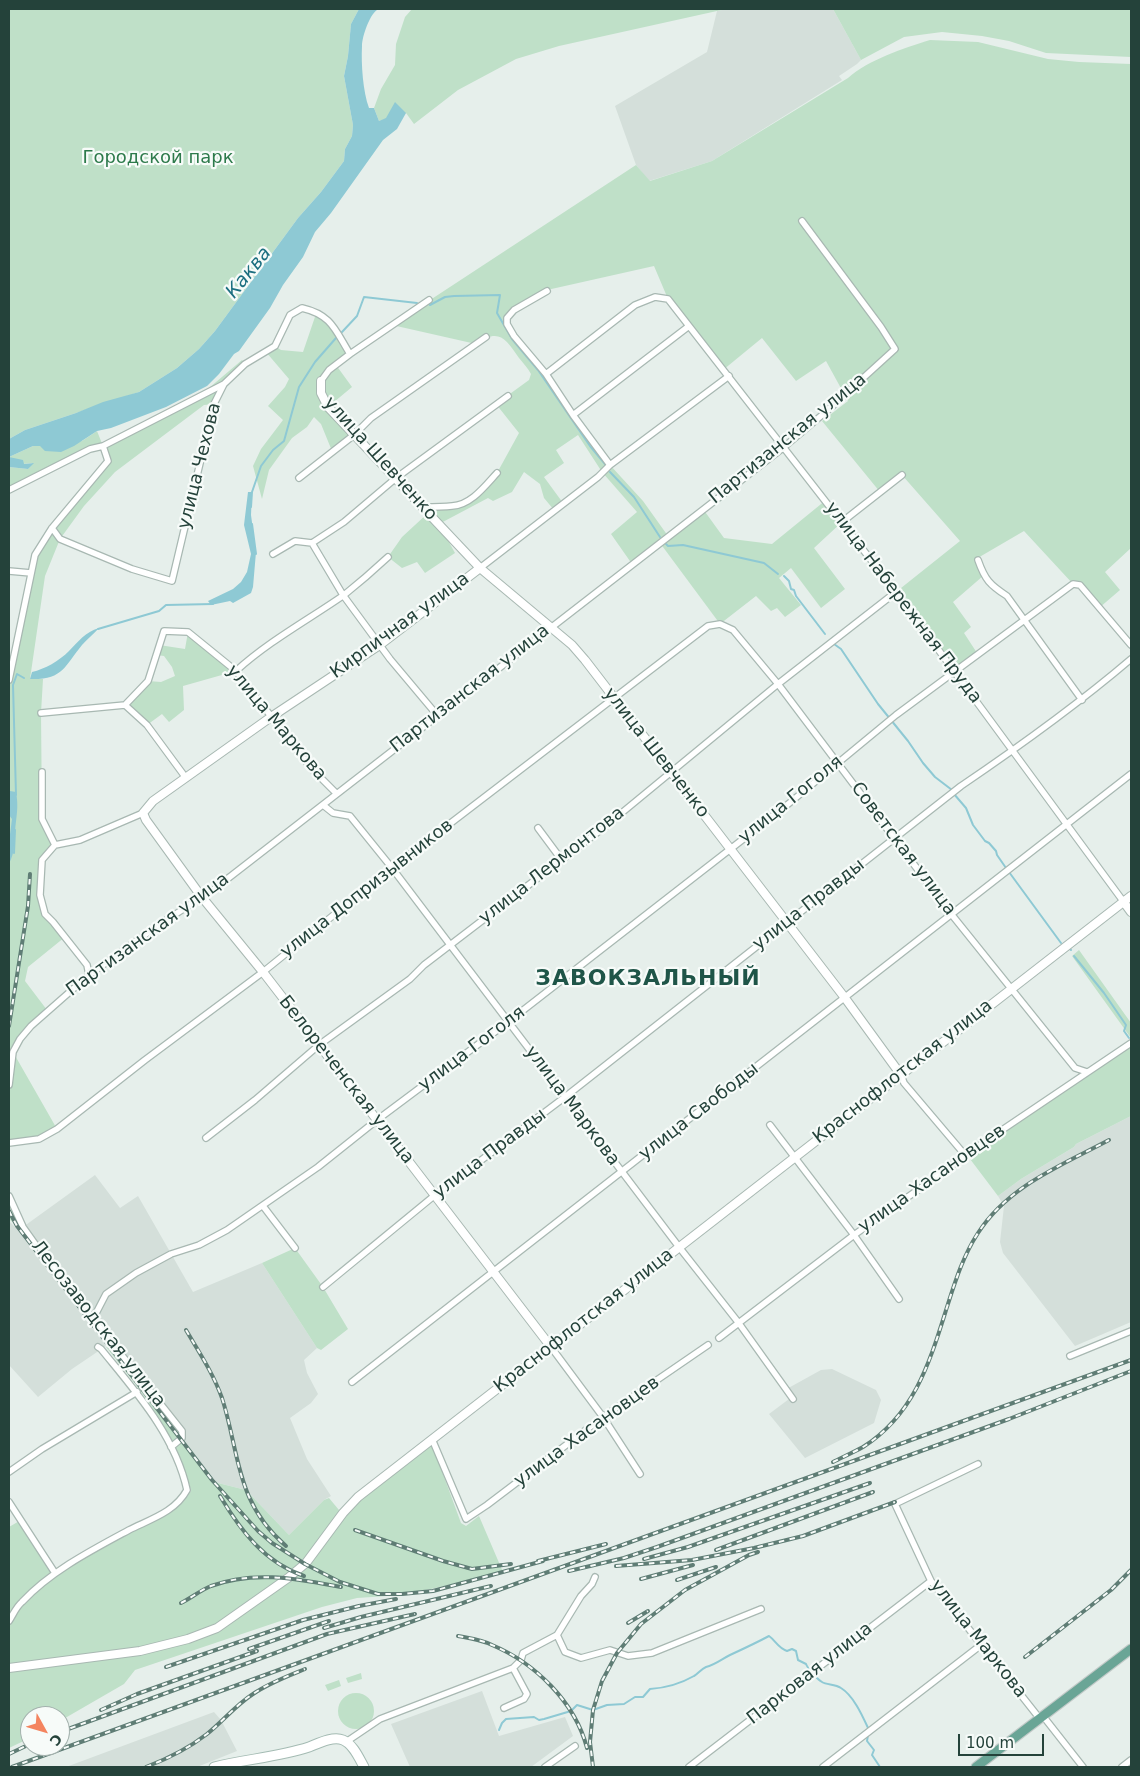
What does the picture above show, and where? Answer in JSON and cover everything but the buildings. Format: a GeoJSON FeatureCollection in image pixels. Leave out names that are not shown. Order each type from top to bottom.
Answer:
{"type":"FeatureCollection","features":[{"type":"Feature","properties":{"kind":"main road"},"geometry":{"type":"LineString","coordinates":[[976,1767],[1131,1649]]}},
{"type":"Feature","properties":{"kind":"main road"},"geometry":{"type":"LineString","coordinates":[[214,1767],[246,1759],[296,1751],[334,1738],[342,1739],[346,1742],[364,1767]]}},
{"type":"Feature","properties":{"kind":"street","name":"Партизанская улица"},"geometry":{"type":"LineString","coordinates":[[9,1085],[13,1052],[20,1038],[30,1026],[88,975],[201,896],[213,890],[323,805],[336,793],[784,447],[895,349],[881,327],[802,221]]}},
{"type":"Feature","properties":{"kind":"street"},"geometry":{"type":"LineString","coordinates":[[547,291],[514,310],[507,318],[507,324],[514,336],[546,374],[573,415],[610,465]]}},
{"type":"Feature","properties":{"kind":"street","name":"улица Набережная Пруда"},"geometry":{"type":"LineString","coordinates":[[546,374],[635,305],[655,297],[668,299],[896,592],[1131,912]]}},
{"type":"Feature","properties":{"kind":"street"},"geometry":{"type":"LineString","coordinates":[[321,381],[329,370],[350,354],[429,300]]}},
{"type":"Feature","properties":{"kind":"street","name":"улица Чехова"},"geometry":{"type":"LineString","coordinates":[[52,528],[60,539],[132,568],[172,581],[214,404],[224,384],[245,364],[275,346],[290,315],[302,308],[317,311],[330,322],[350,354]]}},
{"type":"Feature","properties":{"kind":"street"},"geometry":{"type":"LineString","coordinates":[[573,415],[688,326]]}},
{"type":"Feature","properties":{"kind":"street"},"geometry":{"type":"LineString","coordinates":[[299,478],[371,418],[486,337]]}},
{"type":"Feature","properties":{"kind":"street","name":"Кирпичная улица"},"geometry":{"type":"LineString","coordinates":[[55,845],[80,840],[143,813],[153,801],[272,717],[381,644],[610,465],[728,376]]}},
{"type":"Feature","properties":{"kind":"street","name":"улица Шевченко"},"geometry":{"type":"LineString","coordinates":[[321,381],[321,393],[328,407],[480,568],[572,646],[845,998],[904,1083],[965,1154]]}},
{"type":"Feature","properties":{"kind":"street"},"geometry":{"type":"LineString","coordinates":[[9,490],[90,449],[103,446],[224,384]]}},
{"type":"Feature","properties":{"kind":"street"},"geometry":{"type":"LineString","coordinates":[[274,554],[295,541],[312,543],[344,522],[396,478],[508,396]]}},
{"type":"Feature","properties":{"kind":"street"},"geometry":{"type":"LineString","coordinates":[[9,680],[35,555],[52,528],[108,461],[103,446]]}},
{"type":"Feature","properties":{"kind":"street"},"geometry":{"type":"LineString","coordinates":[[423,507],[454,506],[466,502],[479,492],[497,473]]}},
{"type":"Feature","properties":{"kind":"street"},"geometry":{"type":"LineString","coordinates":[[842,522],[902,475]]}},
{"type":"Feature","properties":{"kind":"street"},"geometry":{"type":"LineString","coordinates":[[312,543],[343,595],[381,644],[390,659],[437,715]]}},
{"type":"Feature","properties":{"kind":"street"},"geometry":{"type":"LineString","coordinates":[[236,671],[253,656],[343,595],[368,576],[388,557]]}},
{"type":"Feature","properties":{"kind":"street"},"geometry":{"type":"LineString","coordinates":[[978,560],[984,576],[996,589],[1007,596],[1082,700]]}},
{"type":"Feature","properties":{"kind":"street"},"geometry":{"type":"LineString","coordinates":[[9,571],[31,573]]}},
{"type":"Feature","properties":{"kind":"street"},"geometry":{"type":"LineString","coordinates":[[955,671],[1073,584],[1080,585],[1131,645]]}},
{"type":"Feature","properties":{"kind":"street","name":"улица Лермонтова"},"geometry":{"type":"LineString","coordinates":[[206,1138],[255,1100],[319,1045],[410,979],[424,965],[607,825],[778,684],[896,592]]}},
{"type":"Feature","properties":{"kind":"street","name":"Советская улица"},"geometry":{"type":"LineString","coordinates":[[720,624],[733,630],[778,684],[952,915],[1075,1068],[1087,1072]]}},
{"type":"Feature","properties":{"kind":"street","name":"улица Допризывников"},"geometry":{"type":"LineString","coordinates":[[9,1143],[40,1139],[57,1129],[262,972],[392,868],[613,698],[708,626],[720,624]]}},
{"type":"Feature","properties":{"kind":"street","name":"улица Маркова"},"geometry":{"type":"LineString","coordinates":[[125,705],[148,681],[164,631],[188,632],[236,671],[311,768],[336,793]]}},
{"type":"Feature","properties":{"kind":"street"},"geometry":{"type":"LineString","coordinates":[[1014,751],[1082,700],[1131,659]]}},
{"type":"Feature","properties":{"kind":"street","name":"улица Гоголя"},"geometry":{"type":"LineString","coordinates":[[93,1319],[106,1294],[136,1273],[171,1254],[199,1245],[227,1230],[318,1167],[787,805],[895,716],[955,671]]}},
{"type":"Feature","properties":{"kind":"street"},"geometry":{"type":"LineString","coordinates":[[41,713],[125,705],[147,725],[186,778]]}},
{"type":"Feature","properties":{"kind":"street","name":"улица Правды"},"geometry":{"type":"LineString","coordinates":[[323,1287],[435,1194],[565,1097],[950,794],[1014,751]]}},
{"type":"Feature","properties":{"kind":"street"},"geometry":{"type":"LineString","coordinates":[[42,772],[42,819],[55,845],[42,860],[40,895],[45,914],[87,965],[88,975]]}},
{"type":"Feature","properties":{"kind":"street"},"geometry":{"type":"LineString","coordinates":[[1068,825],[1131,774]]}},
{"type":"Feature","properties":{"kind":"street","name":"улица Маркова"},"geometry":{"type":"LineString","coordinates":[[323,805],[333,813],[350,816],[392,868],[738,1322],[793,1398]]}},
{"type":"Feature","properties":{"kind":"street","name":"Белореченская улица"},"geometry":{"type":"LineString","coordinates":[[143,813],[146,820],[201,896],[378,1120],[551,1347]]}},
{"type":"Feature","properties":{"kind":"street","name":"улица Свободы"},"geometry":{"type":"LineString","coordinates":[[352,1382],[1068,825]]}},
{"type":"Feature","properties":{"kind":"street"},"geometry":{"type":"LineString","coordinates":[[538,828],[561,859]]}},
{"type":"Feature","properties":{"kind":"street","name":"Краснофлотская улица"},"geometry":{"type":"LineString","coordinates":[[9,1668],[140,1651],[188,1639],[217,1628],[306,1563],[343,1513],[358,1497],[1131,896]]}},
{"type":"Feature","properties":{"kind":"street","name":"улица Хасановцев"},"geometry":{"type":"LineString","coordinates":[[719,1338],[854,1235],[939,1176],[965,1154],[1131,1043]]}},
{"type":"Feature","properties":{"kind":"street"},"geometry":{"type":"LineString","coordinates":[[770,1125],[854,1235],[899,1299]]}},
{"type":"Feature","properties":{"kind":"street","name":"Лесозаводская улица"},"geometry":{"type":"LineString","coordinates":[[9,1196],[23,1227],[182,1431],[182,1438],[171,1447]]}},
{"type":"Feature","properties":{"kind":"street"},"geometry":{"type":"LineString","coordinates":[[263,1206],[295,1248]]}},
{"type":"Feature","properties":{"kind":"street"},"geometry":{"type":"LineString","coordinates":[[1070,1356],[1131,1330]]}},
{"type":"Feature","properties":{"kind":"street","name":"улица Хасановцев"},"geometry":{"type":"LineString","coordinates":[[432,1439],[466,1519],[603,1417],[708,1345]]}},
{"type":"Feature","properties":{"kind":"street"},"geometry":{"type":"LineString","coordinates":[[9,1621],[20,1603],[55,1573],[165,1513],[181,1501],[188,1490],[171,1447],[136,1392],[102,1349],[98,1347]]}},
{"type":"Feature","properties":{"kind":"street"},"geometry":{"type":"LineString","coordinates":[[551,1347],[603,1417],[640,1474]]}},
{"type":"Feature","properties":{"kind":"street"},"geometry":{"type":"LineString","coordinates":[[9,1472],[42,1449],[136,1392]]}},
{"type":"Feature","properties":{"kind":"street","name":"улица Маркова"},"geometry":{"type":"LineString","coordinates":[[978,1464],[895,1504],[931,1581],[981,1645],[1083,1767]]}},
{"type":"Feature","properties":{"kind":"street"},"geometry":{"type":"LineString","coordinates":[[9,1502],[55,1573]]}},
{"type":"Feature","properties":{"kind":"street"},"geometry":{"type":"LineString","coordinates":[[346,1742],[380,1719],[513,1668],[521,1660],[523,1653],[557,1635],[581,1596],[595,1578]]}},
{"type":"Feature","properties":{"kind":"street","name":"Парковая улица"},"geometry":{"type":"LineString","coordinates":[[689,1767],[931,1581]]}},
{"type":"Feature","properties":{"kind":"street"},"geometry":{"type":"LineString","coordinates":[[557,1635],[566,1652],[581,1658],[610,1650],[628,1656],[652,1652],[761,1609]]}},
{"type":"Feature","properties":{"kind":"street"},"geometry":{"type":"LineString","coordinates":[[823,1767],[981,1645]]}},
{"type":"Feature","properties":{"kind":"street"},"geometry":{"type":"LineString","coordinates":[[504,1708],[524,1699],[527,1694],[513,1668]]}},
{"type":"Feature","properties":{"kind":"street"},"geometry":{"type":"LineString","coordinates":[[545,1767],[574,1746]]}},
{"type":"Feature","properties":{"kind":"street"},"geometry":{"type":"LineString","coordinates":[[1122,1767],[1131,1760]]}},
{"type":"Feature","properties":{"kind":"shaded area"},"geometry":{"type":"Polygon","coordinates":[[[726,9],[833,9],[861,60],[839,76],[842,80],[712,161],[649,181],[636,165],[615,106],[707,52],[717,11],[726,9]]]}},
{"type":"Feature","properties":{"kind":"shaded area"},"geometry":{"type":"Polygon","coordinates":[[[1131,1116],[1131,1322],[1075,1346],[1003,1253],[1000,1242],[1004,1206],[998,1196],[1076,1144],[1131,1116]]]}},
{"type":"Feature","properties":{"kind":"shaded area"},"geometry":{"type":"Polygon","coordinates":[[[95,1175],[120,1208],[138,1196],[193,1292],[262,1263],[317,1348],[304,1360],[307,1373],[318,1394],[311,1403],[290,1418],[307,1459],[331,1496],[324,1500],[289,1535],[246,1490],[214,1482],[23,1227],[95,1175]]]}},
{"type":"Feature","properties":{"kind":"shaded area"},"geometry":{"type":"Polygon","coordinates":[[[9,1221],[106,1346],[72,1369],[38,1397],[9,1365],[9,1221]]]}},
{"type":"Feature","properties":{"kind":"shaded area"},"geometry":{"type":"Polygon","coordinates":[[[832,1369],[876,1390],[881,1400],[874,1423],[805,1458],[769,1414],[789,1399],[783,1391],[821,1370],[832,1369]]]}},
{"type":"Feature","properties":{"kind":"shaded area"},"geometry":{"type":"Polygon","coordinates":[[[482,1691],[499,1736],[565,1717],[573,1736],[531,1767],[410,1767],[391,1724],[482,1691]]]}},
{"type":"Feature","properties":{"kind":"shaded area"},"geometry":{"type":"Polygon","coordinates":[[[214,1712],[221,1720],[237,1751],[197,1767],[66,1767],[214,1712]]]}},
{"type":"Feature","properties":{"kind":"green space","name":"Городской парк"},"geometry":{"type":"Polygon","coordinates":[[[9,9],[359,9],[351,24],[344,76],[353,125],[352,136],[345,149],[344,161],[321,192],[298,218],[215,331],[199,349],[177,368],[139,392],[25,430],[9,439],[9,9]]]}},
{"type":"Feature","properties":{"kind":"green space"},"geometry":{"type":"Polygon","coordinates":[[[412,9],[726,9],[559,46],[516,59],[458,90],[414,124],[406,113],[379,121],[374,108],[381,89],[395,65],[396,44],[405,17],[412,9]]]}},
{"type":"Feature","properties":{"kind":"green space"},"geometry":{"type":"Polygon","coordinates":[[[833,9],[1131,9],[1131,57],[1046,53],[1009,41],[942,32],[904,37],[861,60],[833,9]]]}},
{"type":"Feature","properties":{"kind":"green space"},"geometry":{"type":"Polygon","coordinates":[[[930,40],[978,42],[1048,59],[1131,64],[1131,548],[1105,572],[1120,590],[1099,608],[1080,585],[1073,584],[1024,531],[976,559],[983,576],[953,602],[971,627],[964,633],[979,656],[955,671],[896,592],[960,541],[902,475],[880,492],[822,421],[848,401],[826,361],[796,381],[762,338],[723,370],[668,299],[654,266],[547,290],[513,310],[507,324],[610,465],[643,501],[668,536],[703,509],[724,538],[772,544],[826,500],[842,522],[814,548],[845,589],[821,608],[791,568],[779,578],[801,605],[785,617],[777,608],[771,611],[756,596],[720,624],[660,543],[632,564],[611,534],[637,512],[602,472],[578,435],[556,450],[564,463],[544,477],[563,503],[554,510],[544,498],[540,484],[524,472],[512,492],[493,501],[488,498],[439,524],[455,553],[425,573],[417,562],[402,568],[388,557],[402,537],[428,513],[423,507],[466,502],[497,473],[519,433],[496,404],[529,380],[531,374],[510,345],[501,337],[490,337],[476,344],[392,325],[636,165],[650,181],[712,161],[876,60],[930,40]]]}},
{"type":"Feature","properties":{"kind":"green space"},"geometry":{"type":"Polygon","coordinates":[[[317,311],[331,322],[350,354],[336,365],[352,387],[328,407],[354,435],[332,451],[321,424],[314,417],[307,427],[292,438],[269,470],[262,499],[253,466],[261,449],[283,420],[268,406],[285,387],[289,379],[266,352],[275,346],[281,350],[303,352],[317,311]]]}},
{"type":"Feature","properties":{"kind":"green space"},"geometry":{"type":"Polygon","coordinates":[[[242,360],[245,364],[224,384],[214,404],[204,405],[115,472],[84,506],[60,539],[45,576],[30,679],[43,679],[41,713],[42,819],[55,845],[42,860],[40,895],[45,914],[65,937],[28,967],[25,981],[47,1010],[31,1026],[13,1052],[57,1129],[39,1139],[9,1143],[9,680],[35,555],[52,528],[108,461],[103,447],[90,449],[9,490],[9,467],[28,469],[33,463],[23,464],[9,457],[33,446],[82,441],[97,431],[103,446],[209,388],[242,360]]]}},
{"type":"Feature","properties":{"kind":"green space"},"geometry":{"type":"Polygon","coordinates":[[[188,632],[236,671],[183,686],[184,710],[169,722],[162,714],[147,725],[125,705],[148,681],[161,682],[175,676],[172,667],[164,656],[156,655],[159,645],[185,649],[188,632]]]}},
{"type":"Feature","properties":{"kind":"green space"},"geometry":{"type":"Polygon","coordinates":[[[1079,950],[1131,1023],[1131,1038],[1072,956],[1079,950]]]}},
{"type":"Feature","properties":{"kind":"green space"},"geometry":{"type":"Polygon","coordinates":[[[1131,1046],[1131,1116],[1076,1144],[998,1196],[967,1155],[1131,1046]]]}},
{"type":"Feature","properties":{"kind":"green space"},"geometry":{"type":"Polygon","coordinates":[[[9,1196],[23,1227],[17,1226],[9,1219],[9,1196]]]}},
{"type":"Feature","properties":{"kind":"green space"},"geometry":{"type":"Polygon","coordinates":[[[295,1248],[323,1287],[348,1329],[321,1350],[317,1348],[262,1263],[295,1248]]]}},
{"type":"Feature","properties":{"kind":"green space"},"geometry":{"type":"Polygon","coordinates":[[[111,1342],[176,1423],[182,1438],[214,1482],[246,1490],[289,1535],[324,1500],[329,1498],[344,1516],[359,1500],[432,1444],[461,1523],[466,1526],[479,1516],[503,1572],[431,1589],[387,1596],[357,1598],[322,1607],[135,1670],[124,1684],[70,1715],[70,1706],[20,1706],[20,1743],[9,1748],[9,1527],[21,1520],[55,1572],[127,1532],[170,1512],[185,1500],[191,1491],[185,1471],[168,1432],[145,1397],[106,1347],[111,1342]]]}},
{"type":"Feature","properties":{"kind":"green space"},"geometry":{"type":"Polygon","coordinates":[[[361,1673],[362,1679],[348,1683],[346,1678],[361,1673]]]}},
{"type":"Feature","properties":{"kind":"green space"},"geometry":{"type":"Polygon","coordinates":[[[339,1680],[341,1686],[328,1691],[325,1685],[339,1680]]]}},
{"type":"Feature","properties":{"kind":"green space"},"geometry":{"type":"Polygon","coordinates":[[[356,1693],[363,1694],[369,1698],[373,1704],[373,1718],[369,1724],[363,1728],[356,1729],[349,1728],[343,1724],[339,1718],[338,1711],[339,1704],[343,1698],[349,1694],[356,1693]]]}},
{"type":"Feature","properties":{"kind":"water"},"geometry":{"type":"Polygon","coordinates":[[[359,9],[379,9],[370,20],[362,42],[362,69],[367,101],[369,108],[374,108],[379,121],[386,118],[395,102],[406,113],[397,129],[383,140],[331,213],[315,232],[303,257],[239,351],[234,354],[207,386],[166,407],[111,428],[97,431],[61,452],[45,451],[40,446],[33,446],[9,457],[9,439],[25,430],[103,402],[139,392],[177,368],[199,349],[215,331],[298,218],[321,192],[344,161],[345,149],[352,136],[353,125],[344,76],[351,24],[359,9]]]}},
{"type":"Feature","properties":{"kind":"water"},"geometry":{"type":"Polygon","coordinates":[[[9,457],[23,460],[24,464],[34,463],[28,469],[9,467],[9,457]]]}},
{"type":"Feature","properties":{"kind":"water"},"geometry":{"type":"Polygon","coordinates":[[[248,492],[252,492],[251,515],[256,552],[253,587],[251,593],[233,603],[230,601],[211,605],[208,601],[233,589],[241,582],[247,572],[251,554],[244,525],[248,492]]]}},
{"type":"Feature","properties":{"kind":"water"},"geometry":{"type":"Polygon","coordinates":[[[99,628],[82,645],[62,671],[50,677],[30,679],[32,672],[56,661],[65,655],[86,634],[99,628]]]}},
{"type":"Feature","properties":{"kind":"water"},"geometry":{"type":"Polygon","coordinates":[[[9,788],[10,791],[16,792],[17,807],[13,851],[9,864],[12,819],[9,815],[9,788]]]}},
{"type":"Feature","properties":{"kind":"waterway"},"geometry":{"type":"LineString","coordinates":[[430,305],[445,297],[500,295],[497,313],[512,339],[538,370],[590,446],[605,464]]}},
{"type":"Feature","properties":{"kind":"waterway"},"geometry":{"type":"LineString","coordinates":[[342,332],[357,316],[364,297],[417,303]]}},
{"type":"Feature","properties":{"kind":"waterway"},"geometry":{"type":"LineString","coordinates":[[251,507],[252,492],[261,466],[273,450],[284,441],[299,387],[315,362],[336,338]]}},
{"type":"Feature","properties":{"kind":"waterway"},"geometry":{"type":"LineString","coordinates":[[610,472],[634,497],[660,537]]}},
{"type":"Feature","properties":{"kind":"waterway"},"geometry":{"type":"LineString","coordinates":[[252,524],[256,554]]}},
{"type":"Feature","properties":{"kind":"waterway"},"geometry":{"type":"LineString","coordinates":[[666,544],[668,546],[683,545],[764,563],[778,574]]}},
{"type":"Feature","properties":{"kind":"waterway"},"geometry":{"type":"LineString","coordinates":[[784,576],[789,581],[791,589],[794,590],[796,596],[825,634]]}},
{"type":"Feature","properties":{"kind":"waterway"},"geometry":{"type":"LineString","coordinates":[[98,629],[159,611],[166,605],[213,604]]}},
{"type":"Feature","properties":{"kind":"waterway"},"geometry":{"type":"LineString","coordinates":[[834,644],[841,649],[878,704],[923,763],[935,777],[952,790]]}},
{"type":"Feature","properties":{"kind":"waterway"},"geometry":{"type":"LineString","coordinates":[[16,795],[13,685],[17,674],[24,678]]}},
{"type":"Feature","properties":{"kind":"waterway"},"geometry":{"type":"LineString","coordinates":[[954,794],[966,808],[973,825],[985,841],[996,851],[1006,868]]}},
{"type":"Feature","properties":{"kind":"waterway"},"geometry":{"type":"LineString","coordinates":[[14,853],[15,830]]}},
{"type":"Feature","properties":{"kind":"waterway"},"geometry":{"type":"LineString","coordinates":[[1009,872],[1061,943]]}},
{"type":"Feature","properties":{"kind":"waterway"},"geometry":{"type":"LineString","coordinates":[[1074,956],[1104,993],[1126,1025],[1124,1031],[1129,1038]]}},
{"type":"Feature","properties":{"kind":"waterway"},"geometry":{"type":"LineString","coordinates":[[499,1730],[506,1719],[534,1717],[539,1720],[571,1711],[577,1705],[593,1710],[607,1705],[624,1704],[635,1697],[643,1697],[650,1689],[661,1688],[689,1679],[704,1668],[769,1636],[784,1650],[792,1649],[796,1651],[798,1660],[806,1664],[820,1681],[839,1687],[846,1692],[858,1707],[869,1730]]}},
{"type":"Feature","properties":{"kind":"waterway"},"geometry":{"type":"LineString","coordinates":[[868,1735],[867,1741],[874,1750],[872,1755],[880,1767]]}},
{"type":"Feature","properties":{"kind":"railway"},"geometry":{"type":"LineString","coordinates":[[9,1026],[28,906],[30,874]]}},
{"type":"Feature","properties":{"kind":"railway"},"geometry":{"type":"LineString","coordinates":[[833,1462],[863,1447],[881,1434],[896,1419],[908,1402],[927,1366],[964,1260],[978,1233],[990,1217],[1005,1202],[1037,1178],[1109,1140]]}},
{"type":"Feature","properties":{"kind":"railway"},"geometry":{"type":"LineString","coordinates":[[9,1211],[17,1226],[212,1480],[258,1531],[272,1543],[305,1564],[340,1582],[378,1594],[433,1591],[543,1561]]}},
{"type":"Feature","properties":{"kind":"railway"},"geometry":{"type":"LineString","coordinates":[[186,1330],[210,1371],[222,1398],[248,1495],[269,1529],[286,1546]]}},
{"type":"Feature","properties":{"kind":"railway"},"geometry":{"type":"LineString","coordinates":[[12,1767],[1131,1360]]}},
{"type":"Feature","properties":{"kind":"railway"},"geometry":{"type":"LineString","coordinates":[[569,1571],[624,1558],[657,1547],[1009,1419],[1131,1371]]}},
{"type":"Feature","properties":{"kind":"railway"},"geometry":{"type":"LineString","coordinates":[[644,1559],[688,1547],[870,1483]]}},
{"type":"Feature","properties":{"kind":"railway"},"geometry":{"type":"LineString","coordinates":[[716,1550],[873,1492]]}},
{"type":"Feature","properties":{"kind":"railway"},"geometry":{"type":"LineString","coordinates":[[220,1496],[245,1533],[265,1554],[277,1563],[304,1576]]}},
{"type":"Feature","properties":{"kind":"railway"},"geometry":{"type":"LineString","coordinates":[[616,1566],[692,1560],[754,1548],[803,1536],[895,1502]]}},
{"type":"Feature","properties":{"kind":"railway"},"geometry":{"type":"LineString","coordinates":[[355,1530],[443,1561],[472,1569],[511,1564]]}},
{"type":"Feature","properties":{"kind":"railway"},"geometry":{"type":"LineString","coordinates":[[538,1561],[606,1544]]}},
{"type":"Feature","properties":{"kind":"railway"},"geometry":{"type":"LineString","coordinates":[[593,1767],[590,1742],[593,1710],[602,1681],[617,1653],[641,1624],[685,1590],[758,1552]]}},
{"type":"Feature","properties":{"kind":"railway"},"geometry":{"type":"LineString","coordinates":[[641,1579],[693,1565]]}},
{"type":"Feature","properties":{"kind":"railway"},"geometry":{"type":"LineString","coordinates":[[677,1580],[716,1567]]}},
{"type":"Feature","properties":{"kind":"railway"},"geometry":{"type":"LineString","coordinates":[[1025,1657],[1111,1590],[1131,1570]]}},
{"type":"Feature","properties":{"kind":"railway"},"geometry":{"type":"LineString","coordinates":[[181,1603],[211,1586],[244,1578],[292,1579],[341,1587]]}},
{"type":"Feature","properties":{"kind":"railway"},"geometry":{"type":"LineString","coordinates":[[324,1628],[361,1617],[491,1586]]}},
{"type":"Feature","properties":{"kind":"railway"},"geometry":{"type":"LineString","coordinates":[[166,1667],[303,1620],[396,1599]]}},
{"type":"Feature","properties":{"kind":"railway"},"geometry":{"type":"LineString","coordinates":[[628,1623],[648,1611]]}},
{"type":"Feature","properties":{"kind":"railway"},"geometry":{"type":"LineString","coordinates":[[70,1728],[327,1634],[415,1614]]}},
{"type":"Feature","properties":{"kind":"railway"},"geometry":{"type":"LineString","coordinates":[[249,1649],[329,1621]]}},
{"type":"Feature","properties":{"kind":"railway"},"geometry":{"type":"LineString","coordinates":[[458,1636],[480,1640],[492,1645],[523,1662],[538,1673],[563,1700],[573,1715],[587,1748]]}},
{"type":"Feature","properties":{"kind":"railway"},"geometry":{"type":"LineString","coordinates":[[101,1710],[137,1694],[257,1651]]}},
{"type":"Feature","properties":{"kind":"railway"},"geometry":{"type":"LineString","coordinates":[[146,1767],[178,1753],[200,1739],[247,1698],[259,1690],[305,1669]]}},
{"type":"Feature","properties":{"kind":"railway"},"geometry":{"type":"LineString","coordinates":[[9,1754],[20,1749]]}},
{"type":"Feature","properties":{"kind":"district","name":"ЗАВОКЗАЛЬНЫЙ"},"geometry":{"type":"Point","coordinates":[648,979]}},
{"type":"Feature","properties":{"kind":"water label","name":"Каква"},"geometry":{"type":"Point","coordinates":[249,273]}}]}
